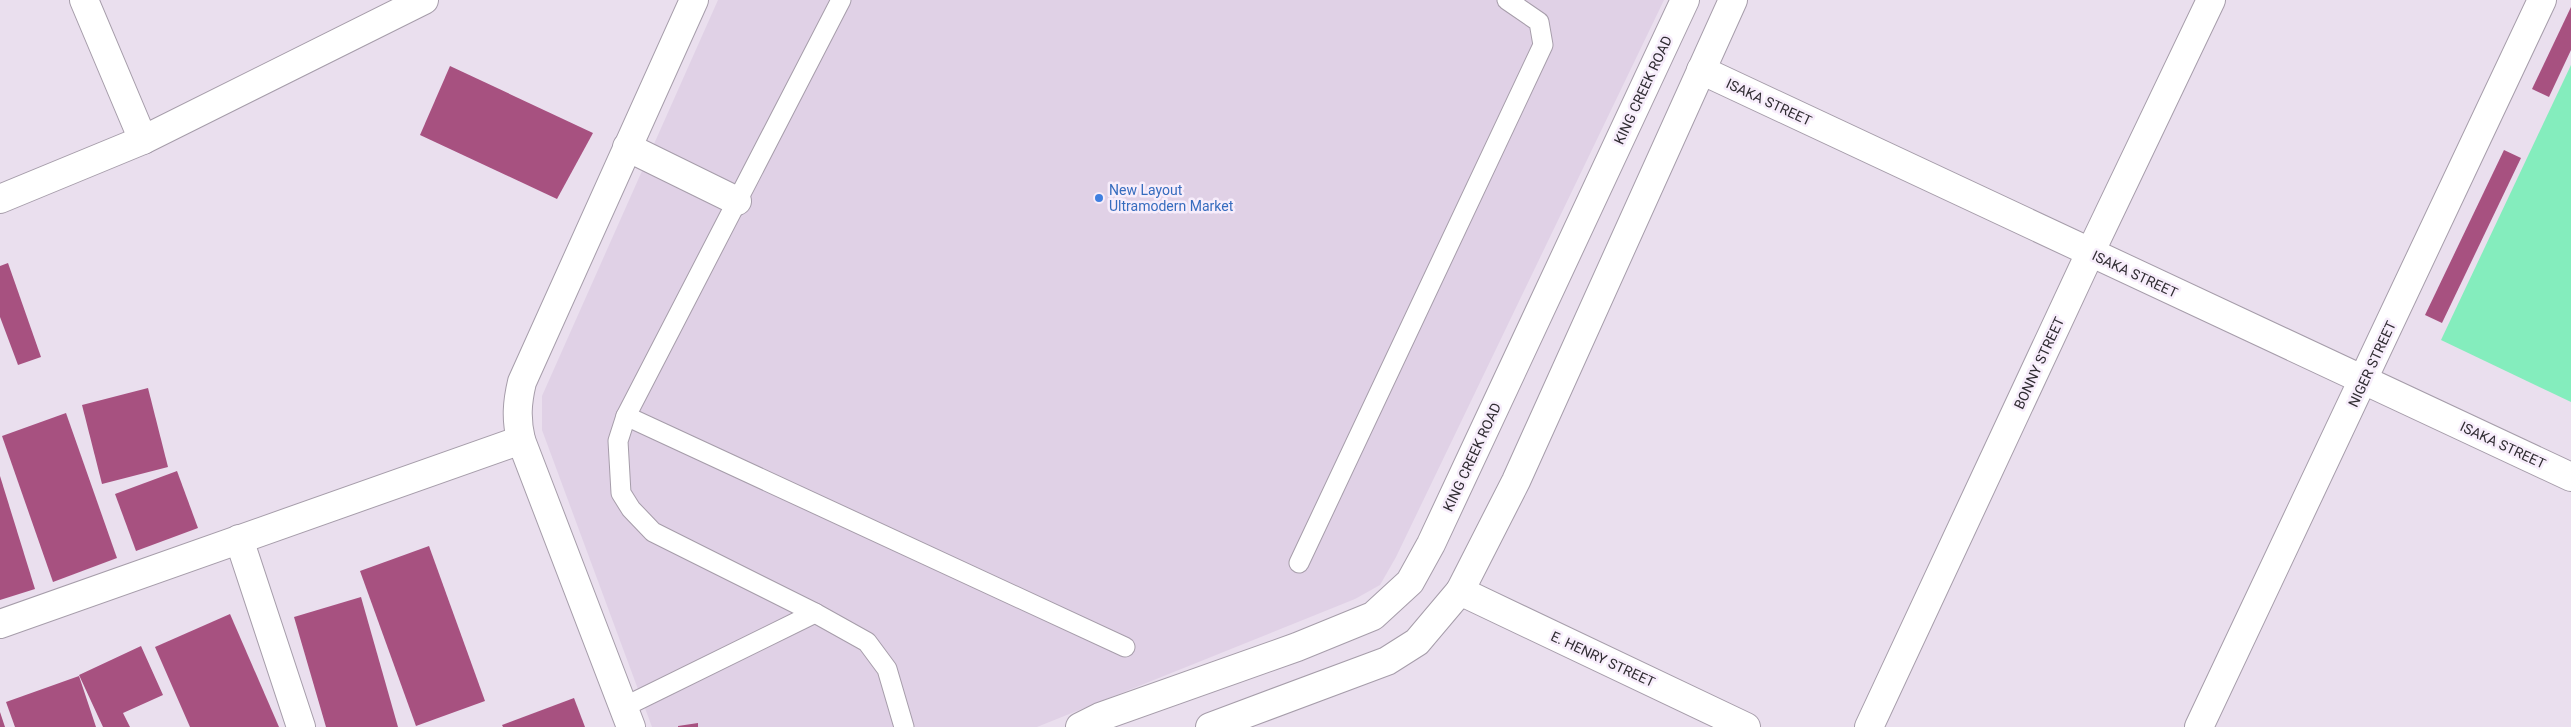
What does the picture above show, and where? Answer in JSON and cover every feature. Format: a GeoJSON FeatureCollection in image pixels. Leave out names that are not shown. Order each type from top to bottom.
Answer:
{"type":"FeatureCollection","features":[{"type":"Feature","properties":{"kind":"street"},"geometry":{"type":"LineString","coordinates":[[84,0],[143,140]]}},
{"type":"Feature","properties":{"kind":"street"},"geometry":{"type":"LineString","coordinates":[[0,199],[143,140],[424,0]]}},
{"type":"Feature","properties":{"kind":"street"},"geometry":{"type":"LineString","coordinates":[[627,717],[520,440],[516,421],[522,382],[694,0]]}},
{"type":"Feature","properties":{"kind":"street","name":"KING CREEK ROAD"},"geometry":{"type":"LineString","coordinates":[[1080,727],[1100,717],[1297,647],[1373,616],[1410,582],[1432,544],[1685,0]]}},
{"type":"Feature","properties":{"kind":"street"},"geometry":{"type":"LineString","coordinates":[[1210,727],[1387,661],[1417,642],[1460,591],[1516,481],[1733,0]]}},
{"type":"Feature","properties":{"kind":"street","name":"BONNY STREET"},"geometry":{"type":"LineString","coordinates":[[1869,727],[2090,253],[2211,0]]}},
{"type":"Feature","properties":{"kind":"street","name":"NIGER STREET"},"geometry":{"type":"LineString","coordinates":[[2199,727],[2542,0]]}},
{"type":"Feature","properties":{"kind":"street","name":"ISAKA STREET"},"geometry":{"type":"LineString","coordinates":[[1701,70],[2571,476]]}},
{"type":"Feature","properties":{"kind":"street"},"geometry":{"type":"LineString","coordinates":[[627,147],[737,201]]}},
{"type":"Feature","properties":{"kind":"street"},"geometry":{"type":"LineString","coordinates":[[0,624],[520,440]]}},
{"type":"Feature","properties":{"kind":"street"},"geometry":{"type":"LineString","coordinates":[[239,539],[301,727]]}},
{"type":"Feature","properties":{"kind":"street","name":"E. HENRY STREET"},"geometry":{"type":"LineString","coordinates":[[1460,591],[1746,727]]}},
{"type":"Feature","properties":{"kind":"lane"},"geometry":{"type":"LineString","coordinates":[[842,0],[626,416],[618,441],[621,493],[631,509],[653,532],[815,613],[867,642],[887,669],[904,727]]}},
{"type":"Feature","properties":{"kind":"lane"},"geometry":{"type":"LineString","coordinates":[[1299,563],[1543,45],[1539,22],[1507,0]]}},
{"type":"Feature","properties":{"kind":"lane"},"geometry":{"type":"LineString","coordinates":[[626,416],[1125,647]]}},
{"type":"Feature","properties":{"kind":"lane"},"geometry":{"type":"LineString","coordinates":[[627,717],[815,613]]}},
{"type":"Feature","properties":{"kind":"shaded area","name":"New Layout Ultramodern Market"},"geometry":{"type":"Polygon","coordinates":[[[718,0],[1664,0],[1396,557],[1380,585],[1355,599],[1037,727],[652,727],[542,430],[542,396],[718,0]]]}},
{"type":"Feature","properties":{"kind":"green space"},"geometry":{"type":"Polygon","coordinates":[[[2571,65],[2571,402],[2441,340],[2571,65]]]}},
{"type":"Feature","properties":{"kind":"building"},"geometry":{"type":"Polygon","coordinates":[[[2571,7],[2571,50],[2549,97],[2532,89],[2571,7]]]}},
{"type":"Feature","properties":{"kind":"building"},"geometry":{"type":"Polygon","coordinates":[[[450,66],[593,133],[557,199],[420,135],[450,66]]]}},
{"type":"Feature","properties":{"kind":"building"},"geometry":{"type":"Polygon","coordinates":[[[2504,150],[2521,158],[2442,323],[2425,315],[2504,150]]]}},
{"type":"Feature","properties":{"kind":"building"},"geometry":{"type":"Polygon","coordinates":[[[8,263],[41,357],[18,365],[0,317],[0,266],[8,263]]]}},
{"type":"Feature","properties":{"kind":"building"},"geometry":{"type":"Polygon","coordinates":[[[148,388],[168,467],[102,484],[82,405],[148,388]]]}},
{"type":"Feature","properties":{"kind":"building"},"geometry":{"type":"Polygon","coordinates":[[[66,413],[117,558],[53,582],[2,436],[66,413]]]}},
{"type":"Feature","properties":{"kind":"building"},"geometry":{"type":"Polygon","coordinates":[[[177,471],[198,528],[136,551],[115,494],[177,471]]]}},
{"type":"Feature","properties":{"kind":"building"},"geometry":{"type":"Polygon","coordinates":[[[0,476],[35,589],[0,600],[0,476]]]}},
{"type":"Feature","properties":{"kind":"building"},"geometry":{"type":"Polygon","coordinates":[[[429,546],[485,701],[416,726],[360,571],[429,546]]]}},
{"type":"Feature","properties":{"kind":"building"},"geometry":{"type":"Polygon","coordinates":[[[361,597],[398,727],[326,727],[294,617],[361,597]]]}},
{"type":"Feature","properties":{"kind":"building"},"geometry":{"type":"Polygon","coordinates":[[[230,614],[279,727],[190,727],[155,647],[230,614]]]}},
{"type":"Feature","properties":{"kind":"building"},"geometry":{"type":"Polygon","coordinates":[[[141,646],[163,695],[123,713],[130,727],[103,727],[79,675],[141,646]]]}},
{"type":"Feature","properties":{"kind":"building"},"geometry":{"type":"Polygon","coordinates":[[[79,676],[96,727],[15,727],[6,702],[79,676]]]}},
{"type":"Feature","properties":{"kind":"building"},"geometry":{"type":"Polygon","coordinates":[[[574,698],[585,727],[503,727],[502,725],[574,698]]]}},
{"type":"Feature","properties":{"kind":"building"},"geometry":{"type":"Polygon","coordinates":[[[0,712],[5,727],[0,727],[0,712]]]}},
{"type":"Feature","properties":{"kind":"building"},"geometry":{"type":"Polygon","coordinates":[[[698,723],[698,727],[678,727],[678,726],[698,723]]]}},
{"type":"Feature","properties":{"kind":"place","name":"New Layout Ultramodern Market"},"geometry":{"type":"Point","coordinates":[1099,198]}}]}
